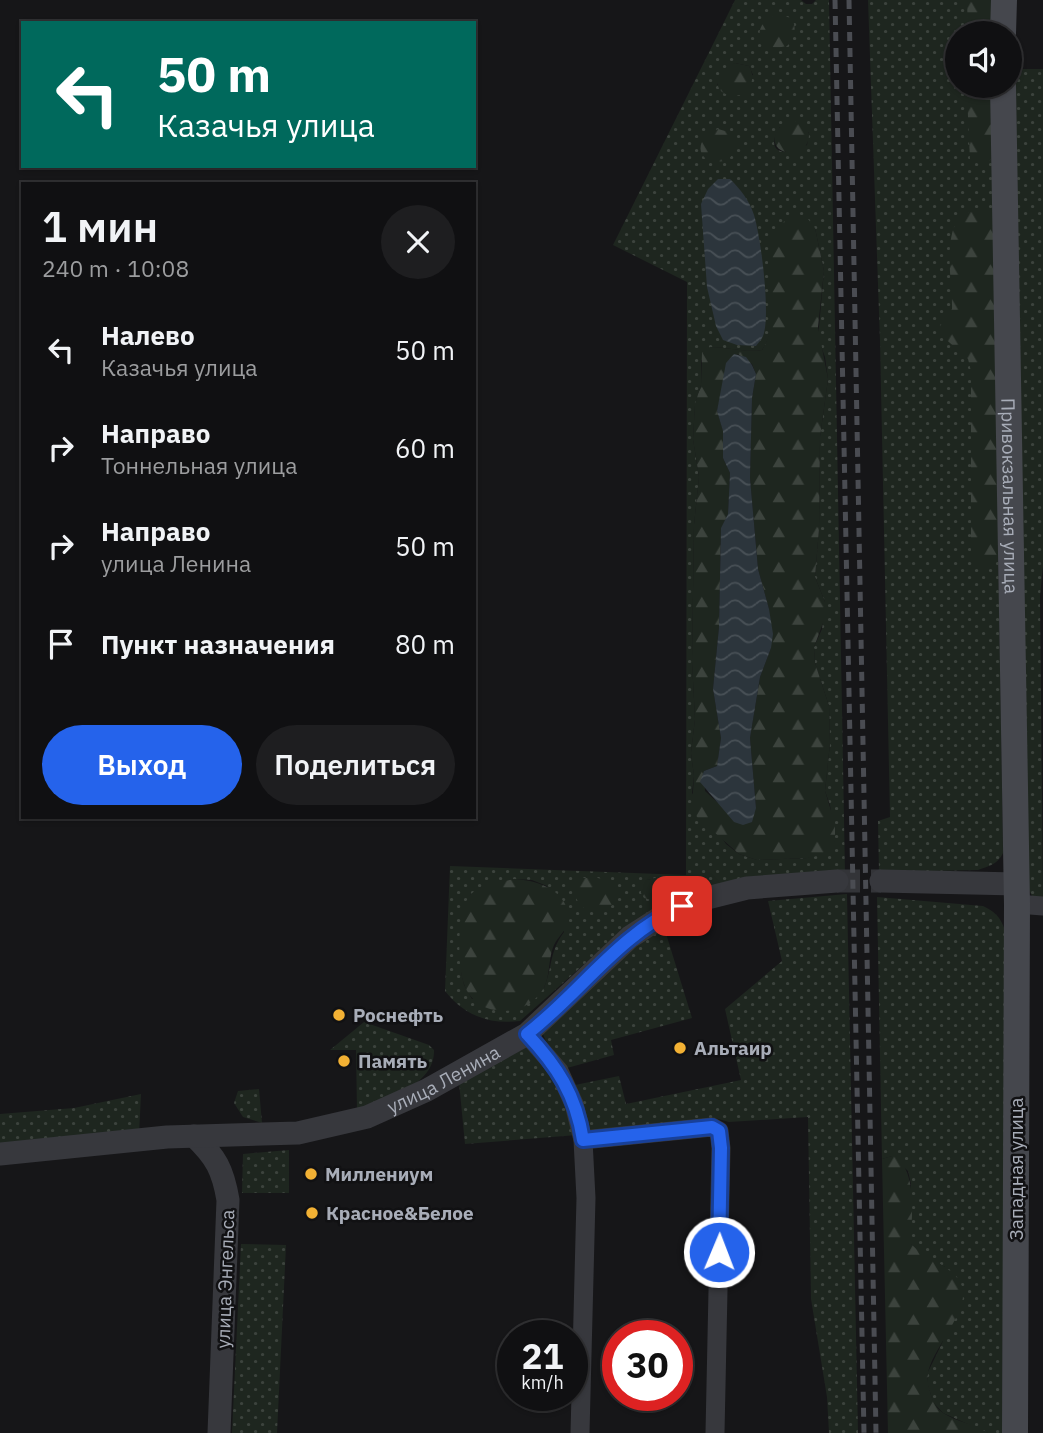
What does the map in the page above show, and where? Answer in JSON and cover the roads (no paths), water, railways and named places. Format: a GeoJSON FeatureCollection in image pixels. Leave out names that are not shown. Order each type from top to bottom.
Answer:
{"type":"FeatureCollection","features":[{"type":"Feature","properties":{"kind":"main road"},"geometry":{"type":"LineString","coordinates":[[1003,0],[1003,21]]}},
{"type":"Feature","properties":{"kind":"main road","name":"Привокзальная улица"},"geometry":{"type":"LineString","coordinates":[[1003,98],[1026,898]]}},
{"type":"Feature","properties":{"kind":"main road","name":"Западная улица"},"geometry":{"type":"LineString","coordinates":[[1015,1433],[1026,898]]}},
{"type":"Feature","properties":{"kind":"street","name":"улица Ленина"},"geometry":{"type":"LineString","coordinates":[[0,1154],[194,1136],[299,1133],[367,1117],[428,1090],[527,1034],[630,937],[669,912],[708,897],[747,888],[837,881]]}},
{"type":"Feature","properties":{"kind":"street"},"geometry":{"type":"LineString","coordinates":[[881,881],[1026,898]]}},
{"type":"Feature","properties":{"kind":"street"},"geometry":{"type":"LineString","coordinates":[[527,1034],[559,1071],[574,1104],[583,1140],[586,1198],[580,1433]]}},
{"type":"Feature","properties":{"kind":"street"},"geometry":{"type":"LineString","coordinates":[[583,1140],[712,1127],[719,1131],[721,1148],[715,1433]]}},
{"type":"Feature","properties":{"kind":"street","name":"улица Энгельса"},"geometry":{"type":"LineString","coordinates":[[194,1136],[215,1158],[228,1200],[219,1433]]}},
{"type":"Feature","properties":{"kind":"water"},"geometry":{"type":"Polygon","coordinates":[[[718,179],[730,179],[741,191],[752,210],[757,226],[764,274],[766,322],[762,338],[756,346],[737,345],[723,340],[716,326],[707,287],[701,204],[708,189],[718,179]]]}},
{"type":"Feature","properties":{"kind":"water"},"geometry":{"type":"Polygon","coordinates":[[[734,354],[746,357],[756,374],[752,398],[750,478],[758,569],[773,634],[771,648],[760,677],[750,738],[756,808],[752,822],[743,825],[734,822],[700,782],[704,771],[717,766],[721,738],[713,689],[719,627],[721,528],[728,514],[730,473],[723,458],[723,431],[717,411],[726,363],[734,354]]]}},
{"type":"Feature","properties":{"kind":"tunnel"},"geometry":{"type":"LineString","coordinates":[[837,881],[881,881]]}},
{"type":"Feature","properties":{"kind":"railway"},"geometry":{"type":"LineString","coordinates":[[835,0],[864,1433]]}},
{"type":"Feature","properties":{"kind":"railway"},"geometry":{"type":"LineString","coordinates":[[849,0],[876,1433]]}},
{"type":"Feature","properties":{"kind":"place","name":"Роснефть"},"geometry":{"type":"Point","coordinates":[339,1015]}},
{"type":"Feature","properties":{"kind":"place","name":"Альтаир"},"geometry":{"type":"Point","coordinates":[680,1048]}},
{"type":"Feature","properties":{"kind":"place","name":"Память"},"geometry":{"type":"Point","coordinates":[344,1061]}},
{"type":"Feature","properties":{"kind":"place","name":"Миллениум"},"geometry":{"type":"Point","coordinates":[311,1174]}},
{"type":"Feature","properties":{"kind":"place","name":"Красное&Белое"},"geometry":{"type":"Point","coordinates":[312,1213]}}]}
